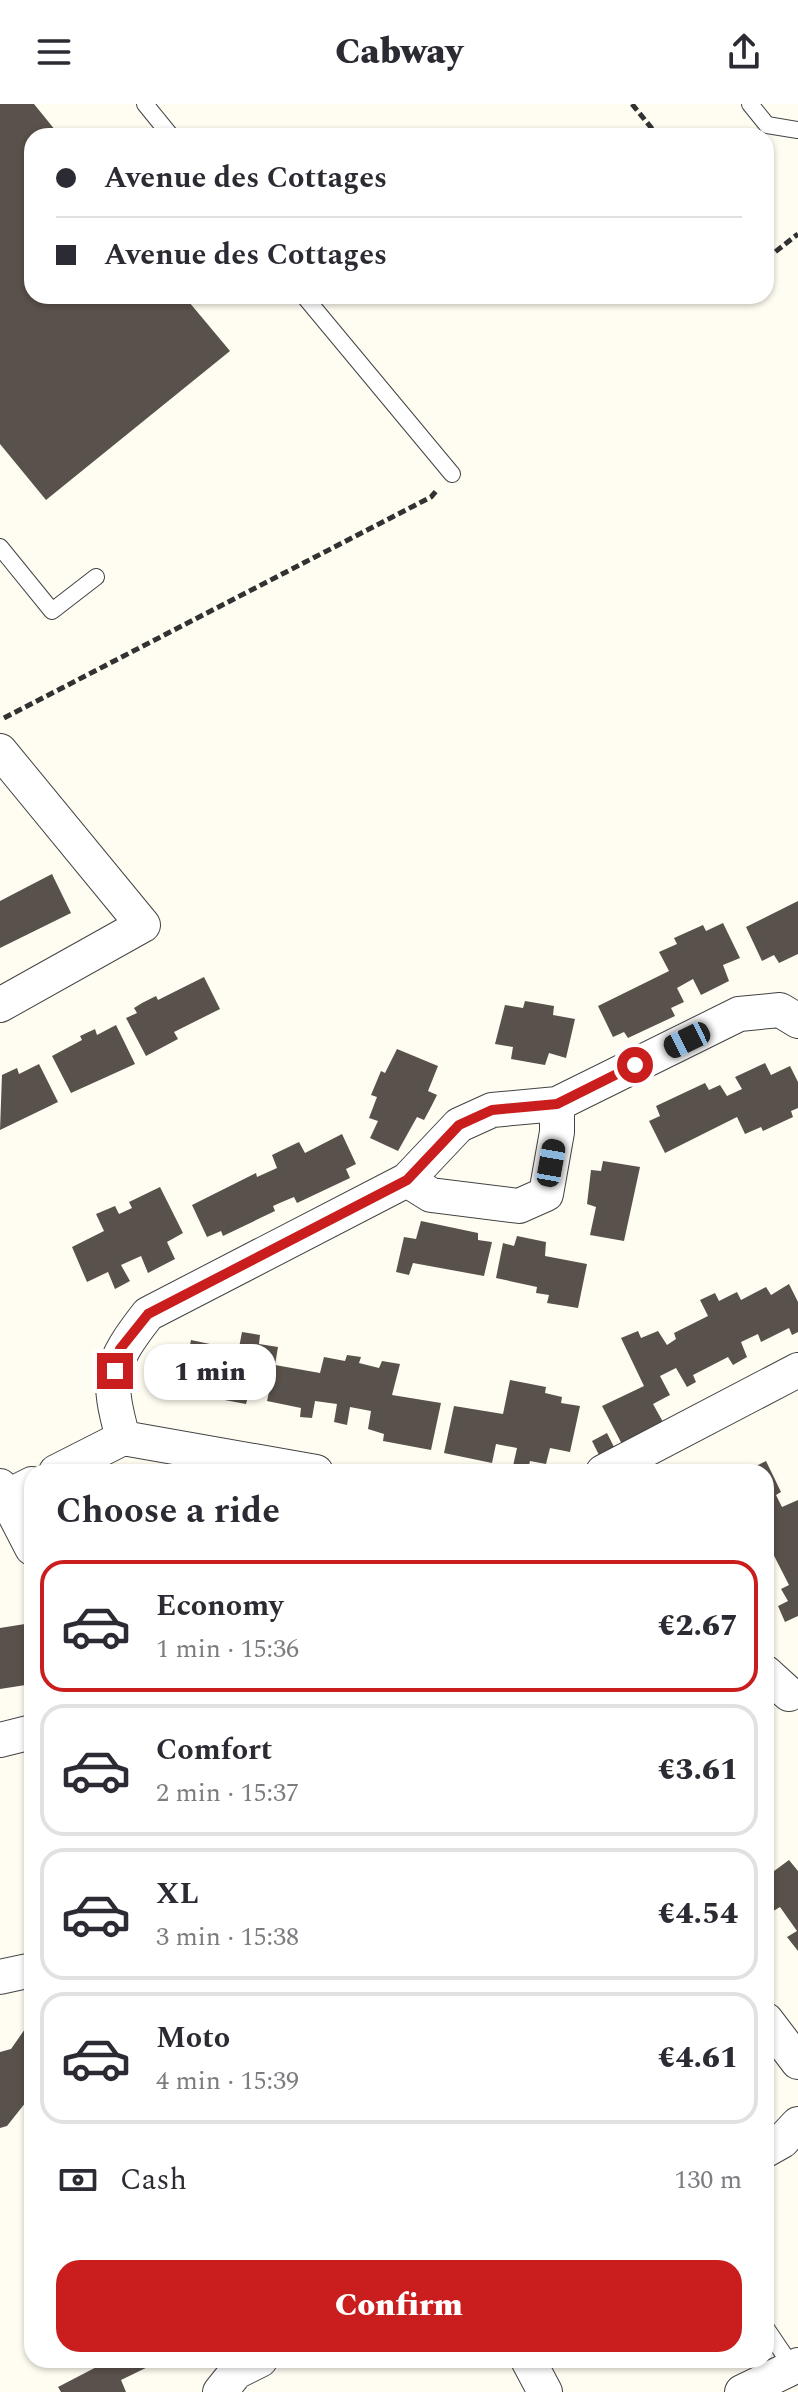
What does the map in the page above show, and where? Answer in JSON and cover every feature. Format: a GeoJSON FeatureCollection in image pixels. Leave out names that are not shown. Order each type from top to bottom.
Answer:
{"type":"FeatureCollection","features":[{"type":"Feature","properties":{"kind":"street"},"geometry":{"type":"LineString","coordinates":[[0,751],[143,925],[0,1005]]}},
{"type":"Feature","properties":{"kind":"street"},"geometry":{"type":"LineString","coordinates":[[123,1438],[110,1392],[120,1349],[148,1314],[407,1180],[459,1125],[492,1110],[557,1104],[739,1014],[780,1010],[798,1021]]}},
{"type":"Feature","properties":{"kind":"street"},"geometry":{"type":"LineString","coordinates":[[407,1180],[431,1195],[519,1206],[546,1194],[557,1132],[557,1104]]}},
{"type":"Feature","properties":{"kind":"street"},"geometry":{"type":"LineString","coordinates":[[618,1464],[798,1370]]}},
{"type":"Feature","properties":{"kind":"street"},"geometry":{"type":"LineString","coordinates":[[72,1464],[123,1438],[271,1464]]}},
{"type":"Feature","properties":{"kind":"street"},"geometry":{"type":"LineString","coordinates":[[13,1489],[24,1523]]}},
{"type":"Feature","properties":{"kind":"street"},"geometry":{"type":"LineString","coordinates":[[0,1740],[24,1734]]}},
{"type":"Feature","properties":{"kind":"street"},"geometry":{"type":"LineString","coordinates":[[0,1977],[24,1972]]}},
{"type":"Feature","properties":{"kind":"street"},"geometry":{"type":"LineString","coordinates":[[774,2030],[798,2062]]}},
{"type":"Feature","properties":{"kind":"street"},"geometry":{"type":"LineString","coordinates":[[774,2146],[798,2124]]}},
{"type":"Feature","properties":{"kind":"street"},"geometry":{"type":"LineString","coordinates":[[742,2392],[795,2366]]}},
{"type":"Feature","properties":{"kind":"street"},"geometry":{"type":"LineString","coordinates":[[220,2392],[236,2372],[244,2368]]}},
{"type":"Feature","properties":{"kind":"street"},"geometry":{"type":"LineString","coordinates":[[532,2368],[545,2392]]}},
{"type":"Feature","properties":{"kind":"lane"},"geometry":{"type":"LineString","coordinates":[[145,104],[164,128]]}},
{"type":"Feature","properties":{"kind":"lane"},"geometry":{"type":"LineString","coordinates":[[750,104],[767,125],[798,130]]}},
{"type":"Feature","properties":{"kind":"lane"},"geometry":{"type":"LineString","coordinates":[[311,304],[452,474]]}},
{"type":"Feature","properties":{"kind":"lane"},"geometry":{"type":"LineString","coordinates":[[0,547],[52,611],[96,577]]}},
{"type":"Feature","properties":{"kind":"lane"},"geometry":{"type":"LineString","coordinates":[[774,2338],[795,2366]]}},
{"type":"Feature","properties":{"kind":"path"},"geometry":{"type":"LineString","coordinates":[[632,104],[652,128]]}},
{"type":"Feature","properties":{"kind":"path"},"geometry":{"type":"LineString","coordinates":[[774,253],[798,234]]}},
{"type":"Feature","properties":{"kind":"path"},"geometry":{"type":"LineString","coordinates":[[0,720],[431,497],[452,474]]}},
{"type":"Feature","properties":{"kind":"building"},"geometry":{"type":"Polygon","coordinates":[[[0,104],[34,104],[54,128],[24,128],[24,304],[191,304],[230,351],[46,500],[0,444],[0,104]]]}},
{"type":"Feature","properties":{"kind":"building"},"geometry":{"type":"Polygon","coordinates":[[[52,874],[71,913],[0,948],[0,901],[52,874]]]}},
{"type":"Feature","properties":{"kind":"building"},"geometry":{"type":"Polygon","coordinates":[[[798,901],[798,954],[779,963],[774,955],[762,961],[746,927],[798,901]]]}},
{"type":"Feature","properties":{"kind":"building"},"geometry":{"type":"Polygon","coordinates":[[[723,923],[740,958],[723,965],[729,981],[701,995],[693,979],[677,988],[684,1002],[671,1008],[675,1016],[628,1038],[624,1032],[613,1037],[598,1006],[669,971],[659,952],[677,944],[674,938],[703,925],[706,931],[723,923]]]}},
{"type":"Feature","properties":{"kind":"building"},"geometry":{"type":"Polygon","coordinates":[[[204,977],[220,1009],[174,1032],[178,1039],[146,1056],[126,1018],[137,1013],[134,1008],[142,1003],[156,996],[158,1000],[204,977]]]}},
{"type":"Feature","properties":{"kind":"building"},"geometry":{"type":"Polygon","coordinates":[[[525,1001],[554,1006],[553,1015],[575,1019],[566,1058],[549,1053],[545,1065],[511,1059],[513,1047],[495,1044],[505,1005],[523,1008],[525,1001]]]}},
{"type":"Feature","properties":{"kind":"building"},"geometry":{"type":"Polygon","coordinates":[[[116,1025],[135,1064],[71,1093],[52,1056],[82,1040],[80,1036],[95,1029],[97,1035],[116,1025]]]}},
{"type":"Feature","properties":{"kind":"building"},"geometry":{"type":"Polygon","coordinates":[[[397,1049],[438,1066],[428,1091],[437,1095],[424,1120],[417,1117],[398,1151],[370,1138],[378,1121],[369,1118],[377,1097],[371,1095],[381,1071],[385,1073],[397,1049]]]}},
{"type":"Feature","properties":{"kind":"building"},"geometry":{"type":"Polygon","coordinates":[[[765,1063],[771,1075],[790,1066],[798,1082],[798,1108],[791,1111],[793,1117],[763,1131],[761,1127],[745,1134],[737,1117],[665,1153],[649,1121],[660,1116],[656,1106],[705,1083],[709,1090],[720,1085],[727,1096],[742,1089],[735,1077],[765,1063]]]}},
{"type":"Feature","properties":{"kind":"building"},"geometry":{"type":"Polygon","coordinates":[[[39,1064],[58,1102],[0,1130],[2,1075],[17,1068],[19,1074],[39,1064]]]}},
{"type":"Feature","properties":{"kind":"building"},"geometry":{"type":"Polygon","coordinates":[[[342,1134],[356,1164],[346,1169],[350,1178],[297,1203],[294,1197],[273,1206],[275,1211],[223,1236],[221,1231],[207,1237],[192,1205],[256,1173],[257,1177],[277,1168],[272,1155],[299,1142],[305,1153],[342,1134]]]}},
{"type":"Feature","properties":{"kind":"building"},"geometry":{"type":"Polygon","coordinates":[[[603,1161],[640,1167],[624,1241],[590,1235],[596,1207],[587,1204],[591,1170],[601,1171],[603,1161]]]}},
{"type":"Feature","properties":{"kind":"building"},"geometry":{"type":"Polygon","coordinates":[[[160,1187],[183,1233],[167,1242],[175,1259],[148,1273],[141,1256],[121,1265],[130,1281],[115,1289],[108,1272],[87,1282],[72,1247],[104,1231],[96,1214],[115,1206],[119,1214],[132,1208],[129,1202],[160,1187]]]}},
{"type":"Feature","properties":{"kind":"building"},"geometry":{"type":"Polygon","coordinates":[[[421,1221],[478,1233],[478,1240],[492,1242],[484,1276],[413,1263],[409,1275],[396,1272],[404,1237],[416,1239],[421,1221]]]}},
{"type":"Feature","properties":{"kind":"building"},"geometry":{"type":"Polygon","coordinates":[[[517,1236],[546,1242],[545,1256],[587,1264],[578,1308],[547,1303],[549,1295],[536,1293],[537,1287],[496,1278],[503,1243],[514,1246],[517,1236]]]}},
{"type":"Feature","properties":{"kind":"building"},"geometry":{"type":"Polygon","coordinates":[[[789,1284],[798,1302],[798,1332],[792,1335],[789,1328],[761,1342],[758,1334],[741,1342],[747,1357],[733,1365],[728,1357],[693,1375],[696,1382],[687,1387],[676,1368],[660,1376],[670,1395],[653,1404],[663,1422],[624,1448],[602,1406],[644,1386],[621,1338],[638,1331],[641,1338],[658,1331],[667,1345],[676,1339],[674,1333],[708,1316],[700,1300],[715,1293],[719,1301],[737,1292],[741,1300],[766,1287],[771,1295],[789,1284]]]}},
{"type":"Feature","properties":{"kind":"building"},"geometry":{"type":"Polygon","coordinates":[[[242,1332],[260,1335],[259,1344],[278,1347],[275,1365],[320,1373],[324,1357],[345,1361],[347,1355],[361,1357],[359,1363],[379,1368],[382,1361],[400,1364],[392,1395],[441,1403],[431,1450],[383,1441],[384,1434],[368,1429],[371,1411],[350,1407],[347,1425],[334,1422],[337,1404],[315,1401],[312,1418],[300,1417],[301,1408],[267,1401],[269,1392],[250,1389],[246,1404],[214,1398],[215,1391],[183,1383],[191,1340],[224,1347],[223,1354],[237,1358],[242,1332]]]}},
{"type":"Feature","properties":{"kind":"building"},"geometry":{"type":"Polygon","coordinates":[[[510,1380],[546,1387],[545,1393],[562,1397],[561,1403],[580,1406],[570,1452],[550,1448],[546,1464],[530,1461],[529,1464],[513,1464],[517,1448],[496,1444],[492,1463],[444,1453],[454,1406],[503,1414],[510,1380]]]}},
{"type":"Feature","properties":{"kind":"building"},"geometry":{"type":"Polygon","coordinates":[[[607,1433],[616,1451],[601,1459],[592,1441],[607,1433]]]}},
{"type":"Feature","properties":{"kind":"building"},"geometry":{"type":"Polygon","coordinates":[[[774,1478],[781,1492],[776,1495],[782,1507],[798,1500],[798,1616],[785,1622],[778,1606],[788,1601],[781,1589],[789,1585],[774,1556],[774,1478]]]}},
{"type":"Feature","properties":{"kind":"building"},"geometry":{"type":"Polygon","coordinates":[[[24,1624],[24,1685],[0,1689],[0,1628],[24,1624]]]}},
{"type":"Feature","properties":{"kind":"building"},"geometry":{"type":"Polygon","coordinates":[[[789,1860],[798,1871],[798,1951],[787,1937],[797,1931],[780,1907],[774,1911],[774,1871],[789,1860]]]}},
{"type":"Feature","properties":{"kind":"building"},"geometry":{"type":"Polygon","coordinates":[[[24,2030],[24,2105],[7,2126],[0,2128],[0,2052],[11,2049],[24,2030]]]}},
{"type":"Feature","properties":{"kind":"building"},"geometry":{"type":"Polygon","coordinates":[[[95,2368],[146,2368],[121,2380],[126,2392],[61,2392],[58,2387],[95,2368]]]}},
{"type":"Feature","properties":{"kind":"route"},"geometry":{"type":"LineString","coordinates":[[115,1371],[120,1349],[148,1314],[407,1180],[459,1125],[492,1110],[557,1104],[635,1065]]}}]}
